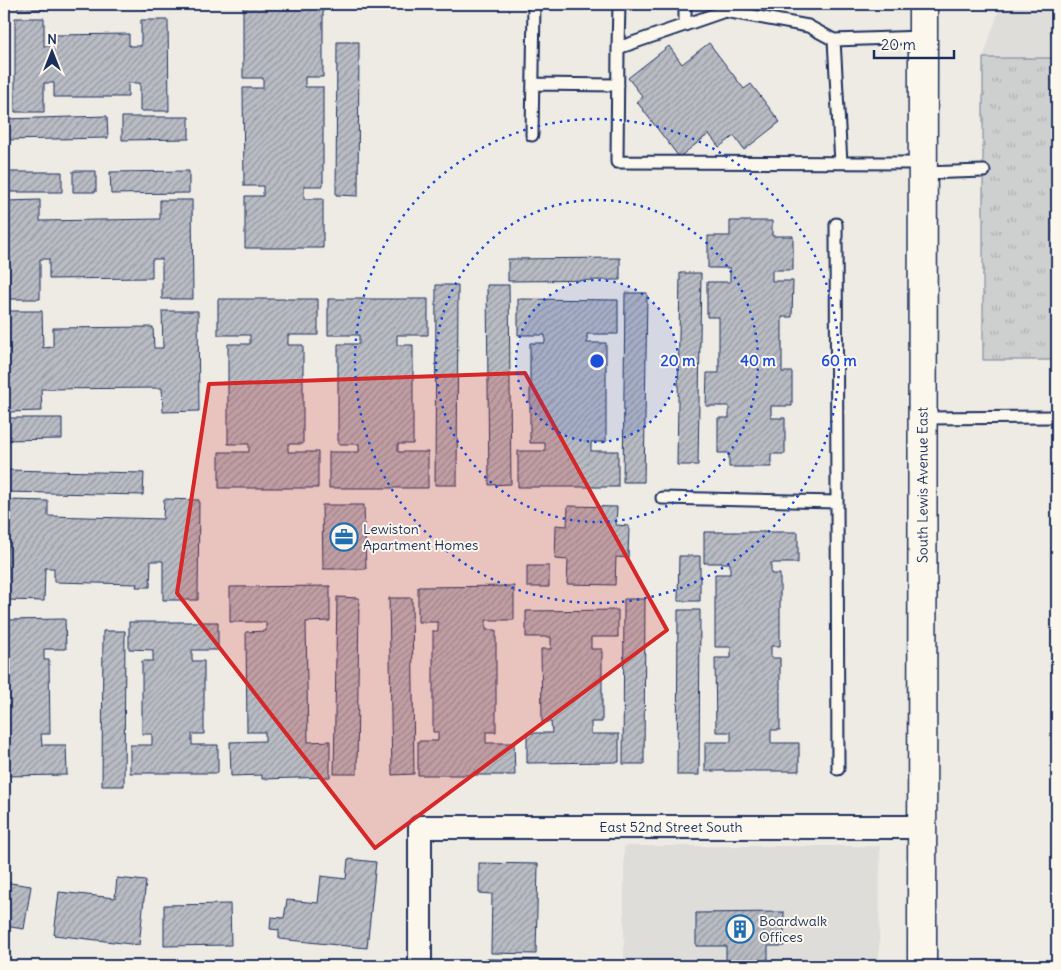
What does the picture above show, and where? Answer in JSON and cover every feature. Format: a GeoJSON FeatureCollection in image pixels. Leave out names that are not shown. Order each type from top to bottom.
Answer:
{"type":"FeatureCollection","features":[{"type":"Feature","properties":{"kind":"main road","name":"South Lewis Avenue East"},"geometry":{"type":"LineString","coordinates":[[922,966],[923,4]]}},
{"type":"Feature","properties":{"kind":"street","name":"East 52nd Street South"},"geometry":{"type":"LineString","coordinates":[[420,966],[420,827],[923,827]]}},
{"type":"Feature","properties":{"kind":"lane"},"geometry":{"type":"LineString","coordinates":[[532,135],[534,4]]}},
{"type":"Feature","properties":{"kind":"lane"},"geometry":{"type":"LineString","coordinates":[[619,4],[617,162],[841,163],[984,172]]}},
{"type":"Feature","properties":{"kind":"lane"},"geometry":{"type":"LineString","coordinates":[[685,4],[685,25]]}},
{"type":"Feature","properties":{"kind":"lane"},"geometry":{"type":"LineString","coordinates":[[618,48],[725,11],[808,26],[834,40],[923,37]]}},
{"type":"Feature","properties":{"kind":"lane"},"geometry":{"type":"LineString","coordinates":[[834,40],[841,163]]}},
{"type":"Feature","properties":{"kind":"lane"},"geometry":{"type":"LineString","coordinates":[[533,84],[618,85]]}},
{"type":"Feature","properties":{"kind":"lane"},"geometry":{"type":"LineString","coordinates":[[836,224],[838,769]]}},
{"type":"Feature","properties":{"kind":"lane"},"geometry":{"type":"LineString","coordinates":[[922,418],[1057,418]]}},
{"type":"Feature","properties":{"kind":"lane"},"geometry":{"type":"LineString","coordinates":[[662,498],[837,502]]}},
{"type":"Feature","properties":{"kind":"highlighted area"},"geometry":{"type":"Polygon","coordinates":[[[525,373],[667,630],[375,848],[177,593],[209,384],[525,373]]]}},
{"type":"Feature","properties":{"kind":"shaded area"},"geometry":{"type":"Polygon","coordinates":[[[1001,4],[1057,4],[1057,58],[983,58],[1001,4]]]}},
{"type":"Feature","properties":{"kind":"shaded area"},"geometry":{"type":"Polygon","coordinates":[[[624,846],[880,846],[879,966],[624,966],[624,846]]]}},
{"type":"Feature","properties":{"kind":"green space"},"geometry":{"type":"Polygon","coordinates":[[[983,58],[1057,58],[1057,360],[983,360],[983,58]]]}},
{"type":"Feature","properties":{"kind":"building"},"geometry":{"type":"Polygon","coordinates":[[[18,4],[46,4],[46,9],[18,10],[18,4]]]}},
{"type":"Feature","properties":{"kind":"building"},"geometry":{"type":"Polygon","coordinates":[[[143,4],[171,4],[171,9],[143,9],[143,4]]]}},
{"type":"Feature","properties":{"kind":"building"},"geometry":{"type":"Polygon","coordinates":[[[243,4],[323,4],[323,77],[305,77],[305,87],[323,87],[323,186],[304,186],[304,199],[323,199],[323,248],[245,248],[245,196],[263,196],[263,186],[244,186],[243,88],[263,88],[263,78],[243,78],[243,4]]]}},
{"type":"Feature","properties":{"kind":"building"},"geometry":{"type":"Polygon","coordinates":[[[15,18],[44,18],[44,46],[55,46],[55,35],[129,34],[129,46],[141,46],[141,20],[168,20],[169,111],[140,111],[140,83],[128,83],[128,97],[54,97],[54,83],[44,83],[44,112],[15,112],[15,18]]]}},
{"type":"Feature","properties":{"kind":"building"},"geometry":{"type":"Polygon","coordinates":[[[337,42],[359,42],[358,196],[336,195],[337,42]]]}},
{"type":"Feature","properties":{"kind":"building"},"geometry":{"type":"Polygon","coordinates":[[[709,43],[744,89],[751,84],[780,122],[744,150],[734,136],[719,147],[709,134],[679,157],[637,102],[643,97],[628,78],[669,46],[682,64],[709,43]]]}},
{"type":"Feature","properties":{"kind":"building"},"geometry":{"type":"Polygon","coordinates":[[[107,116],[108,138],[4,140],[4,119],[107,116]]]}},
{"type":"Feature","properties":{"kind":"building"},"geometry":{"type":"Polygon","coordinates":[[[122,117],[189,117],[189,139],[122,140],[122,117]]]}},
{"type":"Feature","properties":{"kind":"building"},"geometry":{"type":"Polygon","coordinates":[[[73,171],[96,171],[96,192],[73,192],[73,171]]]}},
{"type":"Feature","properties":{"kind":"building"},"geometry":{"type":"Polygon","coordinates":[[[189,171],[189,193],[111,194],[110,172],[189,171]]]}},
{"type":"Feature","properties":{"kind":"building"},"geometry":{"type":"Polygon","coordinates":[[[4,172],[62,172],[62,192],[4,192],[4,172]]]}},
{"type":"Feature","properties":{"kind":"building"},"geometry":{"type":"Polygon","coordinates":[[[40,200],[40,221],[160,219],[160,200],[192,200],[193,299],[162,299],[162,259],[152,259],[152,278],[49,279],[49,259],[40,259],[40,299],[9,299],[8,267],[4,267],[4,221],[7,221],[7,201],[40,200]]]}},
{"type":"Feature","properties":{"kind":"building"},"geometry":{"type":"Polygon","coordinates":[[[730,221],[772,221],[772,236],[793,236],[793,270],[772,270],[772,281],[793,281],[792,317],[782,317],[782,372],[792,372],[792,406],[771,406],[771,418],[785,418],[785,454],[771,454],[771,467],[729,467],[729,453],[718,453],[718,418],[729,418],[729,406],[706,406],[707,373],[719,373],[719,317],[707,317],[707,282],[730,282],[730,268],[708,268],[708,236],[730,236],[730,221]]]}},
{"type":"Feature","properties":{"kind":"building"},"geometry":{"type":"Polygon","coordinates":[[[620,258],[620,280],[508,281],[508,259],[620,258]]]}},
{"type":"Feature","properties":{"kind":"building"},"geometry":{"type":"Polygon","coordinates":[[[680,273],[701,273],[698,465],[677,465],[680,273]]]}},
{"type":"Feature","properties":{"kind":"building"},"geometry":{"type":"Polygon","coordinates":[[[436,285],[458,285],[457,485],[435,485],[436,285]]]}},
{"type":"Feature","properties":{"kind":"building"},"geometry":{"type":"Polygon","coordinates":[[[487,285],[509,285],[511,484],[489,485],[487,285]]]}},
{"type":"Feature","properties":{"kind":"building"},"geometry":{"type":"Polygon","coordinates":[[[625,293],[647,293],[644,482],[623,482],[625,293]]]}},
{"type":"Feature","properties":{"kind":"building"},"geometry":{"type":"Polygon","coordinates":[[[218,299],[318,299],[318,335],[288,335],[288,345],[303,345],[303,444],[288,444],[288,452],[318,452],[318,488],[219,488],[219,452],[249,452],[249,444],[228,444],[228,344],[250,344],[250,335],[218,335],[218,299]]]}},
{"type":"Feature","properties":{"kind":"building"},"geometry":{"type":"Polygon","coordinates":[[[328,299],[428,299],[428,335],[397,335],[397,345],[413,345],[413,444],[398,444],[398,452],[428,452],[428,488],[329,488],[329,452],[359,452],[359,444],[338,444],[338,344],[359,344],[359,335],[328,335],[328,299]]]}},
{"type":"Feature","properties":{"kind":"building"},"geometry":{"type":"Polygon","coordinates":[[[518,299],[618,300],[618,334],[587,334],[587,343],[606,343],[606,442],[591,442],[591,451],[618,451],[618,487],[518,487],[518,451],[545,451],[545,443],[530,443],[530,343],[545,343],[545,335],[518,335],[518,299]]]}},
{"type":"Feature","properties":{"kind":"building"},"geometry":{"type":"Polygon","coordinates":[[[7,311],[42,311],[43,348],[53,347],[53,328],[153,327],[154,348],[163,348],[162,311],[198,311],[199,411],[163,412],[162,388],[41,389],[42,411],[8,412],[7,311]]]}},
{"type":"Feature","properties":{"kind":"building"},"geometry":{"type":"Polygon","coordinates":[[[4,418],[62,418],[62,439],[4,440],[4,418]]]}},
{"type":"Feature","properties":{"kind":"building"},"geometry":{"type":"Polygon","coordinates":[[[4,470],[144,473],[143,495],[4,492],[4,470]]]}},
{"type":"Feature","properties":{"kind":"building"},"geometry":{"type":"Polygon","coordinates":[[[164,499],[199,500],[198,600],[163,600],[163,561],[151,561],[150,587],[136,587],[137,584],[54,582],[54,568],[45,568],[44,601],[7,600],[9,500],[48,501],[48,516],[163,519],[164,499]]]}},
{"type":"Feature","properties":{"kind":"building","name":"Lewiston Apartment Homes"},"geometry":{"type":"Polygon","coordinates":[[[322,505],[364,505],[366,569],[323,569],[322,505]]]}},
{"type":"Feature","properties":{"kind":"building"},"geometry":{"type":"Polygon","coordinates":[[[568,506],[617,507],[616,525],[629,526],[628,558],[616,557],[615,585],[567,584],[568,560],[555,559],[556,525],[567,526],[568,506]]]}},
{"type":"Feature","properties":{"kind":"building"},"geometry":{"type":"Polygon","coordinates":[[[704,532],[798,532],[798,563],[771,563],[771,574],[780,574],[780,646],[771,646],[771,658],[780,658],[780,730],[771,730],[771,743],[799,743],[799,771],[705,771],[705,742],[731,742],[731,732],[716,732],[715,658],[731,658],[731,647],[715,647],[715,574],[730,574],[730,563],[704,563],[704,532]]]}},
{"type":"Feature","properties":{"kind":"building"},"geometry":{"type":"Polygon","coordinates":[[[679,556],[700,556],[700,601],[678,601],[679,556]]]}},
{"type":"Feature","properties":{"kind":"building"},"geometry":{"type":"Polygon","coordinates":[[[527,566],[549,566],[549,587],[527,587],[527,566]]]}},
{"type":"Feature","properties":{"kind":"building"},"geometry":{"type":"Polygon","coordinates":[[[330,586],[330,621],[306,622],[308,742],[330,741],[330,777],[262,779],[262,775],[231,776],[230,742],[265,741],[265,732],[247,732],[246,632],[266,631],[266,622],[230,622],[230,587],[330,586]]]}},
{"type":"Feature","properties":{"kind":"building"},"geometry":{"type":"Polygon","coordinates":[[[514,586],[514,620],[486,620],[486,630],[496,630],[496,732],[486,732],[486,743],[514,743],[515,775],[418,775],[418,741],[438,741],[438,732],[433,732],[433,631],[438,631],[438,622],[418,622],[418,587],[514,586]]]}},
{"type":"Feature","properties":{"kind":"building"},"geometry":{"type":"Polygon","coordinates":[[[337,597],[359,598],[357,774],[334,774],[337,597]]]}},
{"type":"Feature","properties":{"kind":"building"},"geometry":{"type":"Polygon","coordinates":[[[389,598],[412,598],[414,774],[392,775],[389,598]]]}},
{"type":"Feature","properties":{"kind":"building"},"geometry":{"type":"Polygon","coordinates":[[[624,599],[645,599],[644,764],[623,764],[624,599]]]}},
{"type":"Feature","properties":{"kind":"building"},"geometry":{"type":"Polygon","coordinates":[[[618,610],[618,637],[591,637],[591,649],[602,649],[602,722],[591,722],[591,734],[619,734],[619,762],[527,763],[527,733],[552,733],[551,722],[542,722],[541,649],[551,649],[551,637],[526,637],[526,611],[618,610]]]}},
{"type":"Feature","properties":{"kind":"building"},"geometry":{"type":"Polygon","coordinates":[[[678,610],[700,610],[699,775],[677,775],[678,610]]]}},
{"type":"Feature","properties":{"kind":"building"},"geometry":{"type":"Polygon","coordinates":[[[65,619],[66,649],[44,649],[44,660],[49,660],[50,734],[41,734],[42,745],[66,745],[67,775],[4,776],[4,620],[65,619]]]}},
{"type":"Feature","properties":{"kind":"building"},"geometry":{"type":"Polygon","coordinates":[[[129,622],[218,622],[218,650],[192,650],[192,661],[204,661],[204,734],[192,734],[192,745],[218,745],[218,773],[130,773],[130,745],[152,745],[152,734],[142,734],[142,661],[153,661],[153,650],[129,649],[129,622]]]}},
{"type":"Feature","properties":{"kind":"building"},"geometry":{"type":"Polygon","coordinates":[[[103,631],[125,631],[124,786],[102,786],[103,631]]]}},
{"type":"Feature","properties":{"kind":"building"},"geometry":{"type":"Polygon","coordinates":[[[348,859],[376,862],[367,948],[279,939],[279,930],[270,929],[271,917],[284,918],[287,900],[318,903],[321,876],[346,879],[348,859]]]}},
{"type":"Feature","properties":{"kind":"building"},"geometry":{"type":"Polygon","coordinates":[[[479,863],[538,864],[536,954],[491,953],[492,894],[479,893],[479,863]]]}},
{"type":"Feature","properties":{"kind":"building"},"geometry":{"type":"Polygon","coordinates":[[[117,878],[146,881],[139,945],[54,935],[59,892],[115,898],[117,878]]]}},
{"type":"Feature","properties":{"kind":"building"},"geometry":{"type":"Polygon","coordinates":[[[4,882],[31,886],[24,929],[4,926],[4,882]]]}},
{"type":"Feature","properties":{"kind":"building"},"geometry":{"type":"Polygon","coordinates":[[[230,904],[231,945],[164,946],[164,905],[230,904]]]}},
{"type":"Feature","properties":{"kind":"building","name":"Boardwalk Offices"},"geometry":{"type":"Polygon","coordinates":[[[784,912],[784,946],[768,946],[768,966],[726,966],[726,946],[696,946],[696,913],[784,912]]]}},
{"type":"Feature","properties":{"kind":"building"},"geometry":{"type":"Polygon","coordinates":[[[485,959],[579,960],[579,966],[485,966],[485,959]]]}},
{"type":"Feature","properties":{"kind":"place","name":"Lewiston Apartment Homes"},"geometry":{"type":"Point","coordinates":[344,537]}},
{"type":"Feature","properties":{"kind":"place","name":"Boardwalk Offices"},"geometry":{"type":"Point","coordinates":[740,929]}}]}
